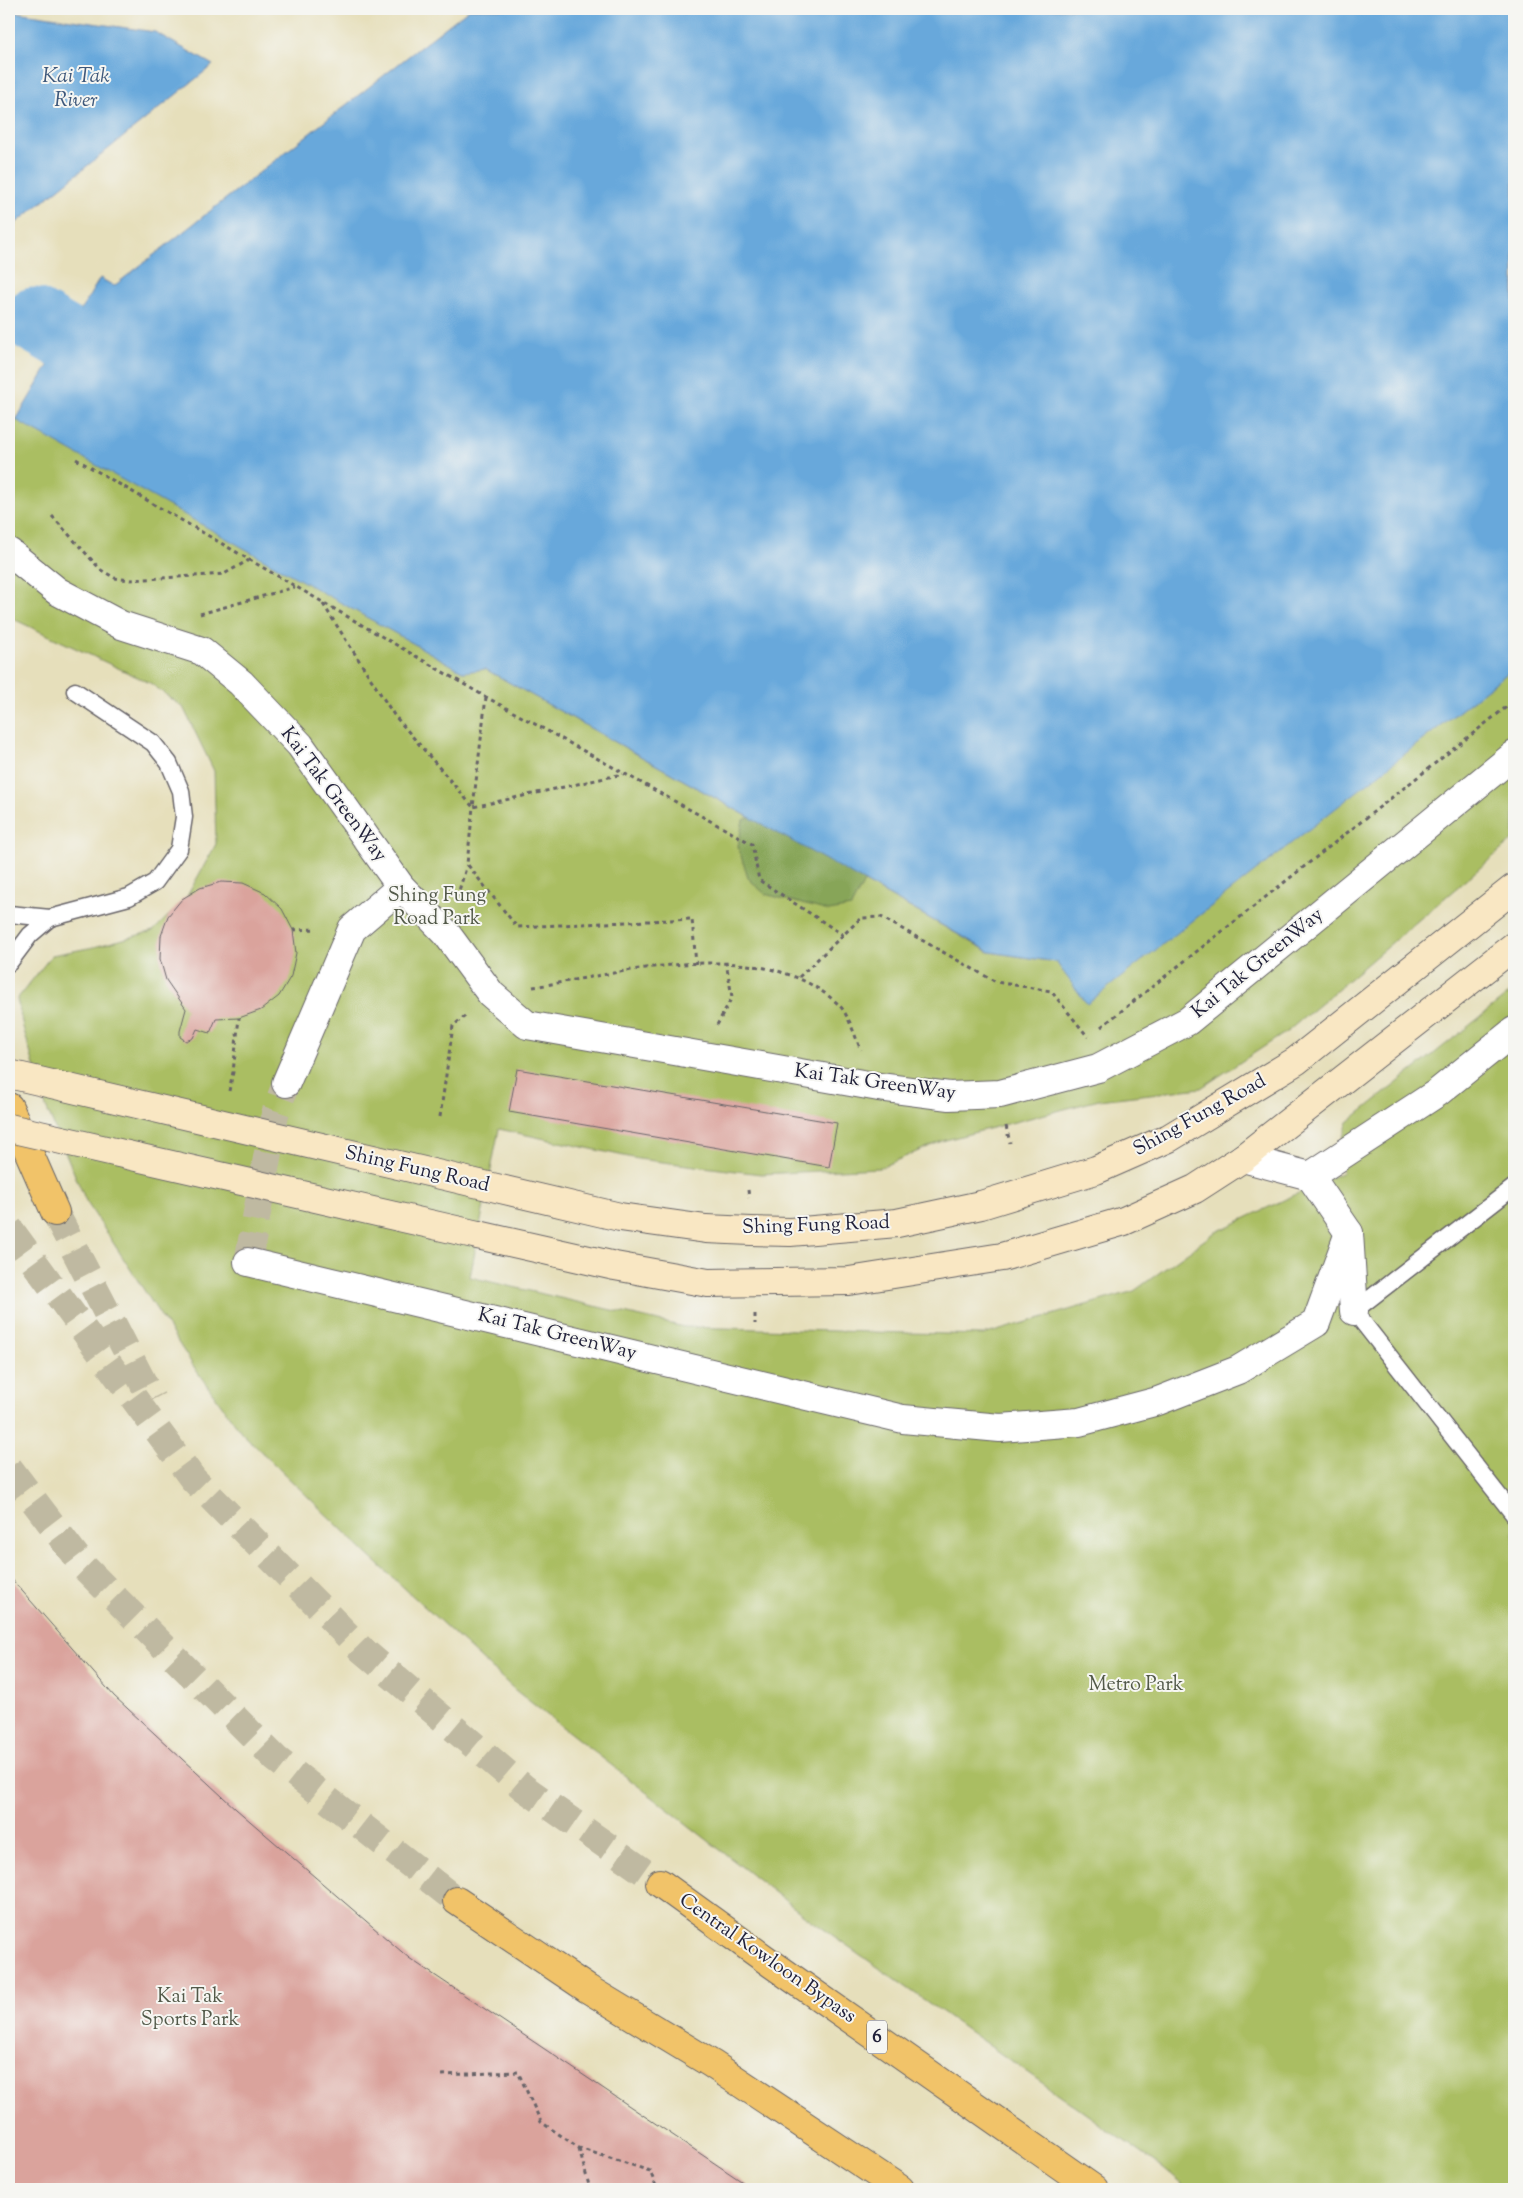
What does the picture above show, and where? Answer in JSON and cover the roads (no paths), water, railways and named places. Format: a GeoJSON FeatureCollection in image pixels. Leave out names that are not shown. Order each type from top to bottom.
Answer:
{"type":"FeatureCollection","features":[{"type":"Feature","properties":{"kind":"highway"},"geometry":{"type":"LineString","coordinates":[[9,1107],[55,1212]]}},
{"type":"Feature","properties":{"kind":"highway","name":"Central Kowloon Bypass"},"geometry":{"type":"LineString","coordinates":[[660,1883],[772,1964],[1094,2189]]}},
{"type":"Feature","properties":{"kind":"highway"},"geometry":{"type":"LineString","coordinates":[[457,1901],[588,1989],[712,2064],[900,2189]]}},
{"type":"Feature","properties":{"kind":"main road","name":"Shing Fung Road"},"geometry":{"type":"LineString","coordinates":[[9,1074],[620,1217],[706,1229],[790,1232],[889,1224],[981,1205],[1096,1170],[1168,1138],[1296,1061],[1514,888]]}},
{"type":"Feature","properties":{"kind":"main road"},"geometry":{"type":"LineString","coordinates":[[9,1128],[615,1266],[708,1283],[849,1281],[1002,1257],[1124,1221],[1196,1189],[1243,1158],[1514,946]]}},
{"type":"Feature","properties":{"kind":"street","name":"Kai Tak GreenWay"},"geometry":{"type":"LineString","coordinates":[[9,552],[56,591],[121,625],[202,651],[242,683],[300,745],[401,887],[446,933],[491,994],[527,1025],[878,1087],[949,1096],[1000,1094],[1107,1064],[1188,1021],[1514,755]]}},
{"type":"Feature","properties":{"kind":"street"},"geometry":{"type":"LineString","coordinates":[[286,1083],[352,929],[401,887]]}},
{"type":"Feature","properties":{"kind":"street"},"geometry":{"type":"LineString","coordinates":[[1310,1176],[1437,1093],[1514,1031]]}},
{"type":"Feature","properties":{"kind":"street"},"geometry":{"type":"LineString","coordinates":[[1243,1158],[1310,1176],[1349,1233],[1354,1311]]}},
{"type":"Feature","properties":{"kind":"street","name":"Kai Tak GreenWay"},"geometry":{"type":"LineString","coordinates":[[248,1262],[903,1419],[1000,1428],[1078,1422],[1158,1401],[1238,1370],[1316,1323],[1349,1233]]}},
{"type":"Feature","properties":{"kind":"lane"},"geometry":{"type":"LineString","coordinates":[[9,914],[50,918],[129,897],[156,882],[179,849],[184,816],[181,791],[168,763],[153,744],[75,691]]}},
{"type":"Feature","properties":{"kind":"lane"},"geometry":{"type":"LineString","coordinates":[[9,963],[30,935],[50,918]]}},
{"type":"Feature","properties":{"kind":"lane"},"geometry":{"type":"LineString","coordinates":[[1514,1187],[1354,1311],[1514,1515]]}},
{"type":"Feature","properties":{"kind":"water"},"geometry":{"type":"Polygon","coordinates":[[[469,9],[1514,9],[1514,668],[1087,1004],[1056,962],[990,952],[485,669],[464,672],[16,420],[100,278],[114,286],[469,9]]]}},
{"type":"Feature","properties":{"kind":"water","name":"Kai Tak River"},"geometry":{"type":"Polygon","coordinates":[[[9,11],[155,32],[213,65],[16,223],[9,237],[9,11]]]}},
{"type":"Feature","properties":{"kind":"waterway","name":"Kai Tak River"},"geometry":{"type":"LineString","coordinates":[[34,320],[65,338]]}},
{"type":"Feature","properties":{"kind":"tunnel"},"geometry":{"type":"LineString","coordinates":[[248,1262],[275,1114],[286,1083]]}},
{"type":"Feature","properties":{"kind":"tunnel"},"geometry":{"type":"LineString","coordinates":[[55,1212],[152,1400]]}},
{"type":"Feature","properties":{"kind":"tunnel"},"geometry":{"type":"LineString","coordinates":[[9,1228],[193,1479],[361,1649],[524,1788],[660,1883]]}},
{"type":"Feature","properties":{"kind":"tunnel"},"geometry":{"type":"LineString","coordinates":[[9,1468],[84,1567],[276,1759],[457,1901]]}},
{"type":"Feature","properties":{"kind":"park label","name":"Shing Fung Road Park"},"geometry":{"type":"Point","coordinates":[437,908]}},
{"type":"Feature","properties":{"kind":"park label","name":"Metro Park"},"geometry":{"type":"Point","coordinates":[1136,1685]}},
{"type":"Feature","properties":{"kind":"park label","name":"Kai Tak Sports Park"},"geometry":{"type":"Point","coordinates":[190,2008]}}]}
